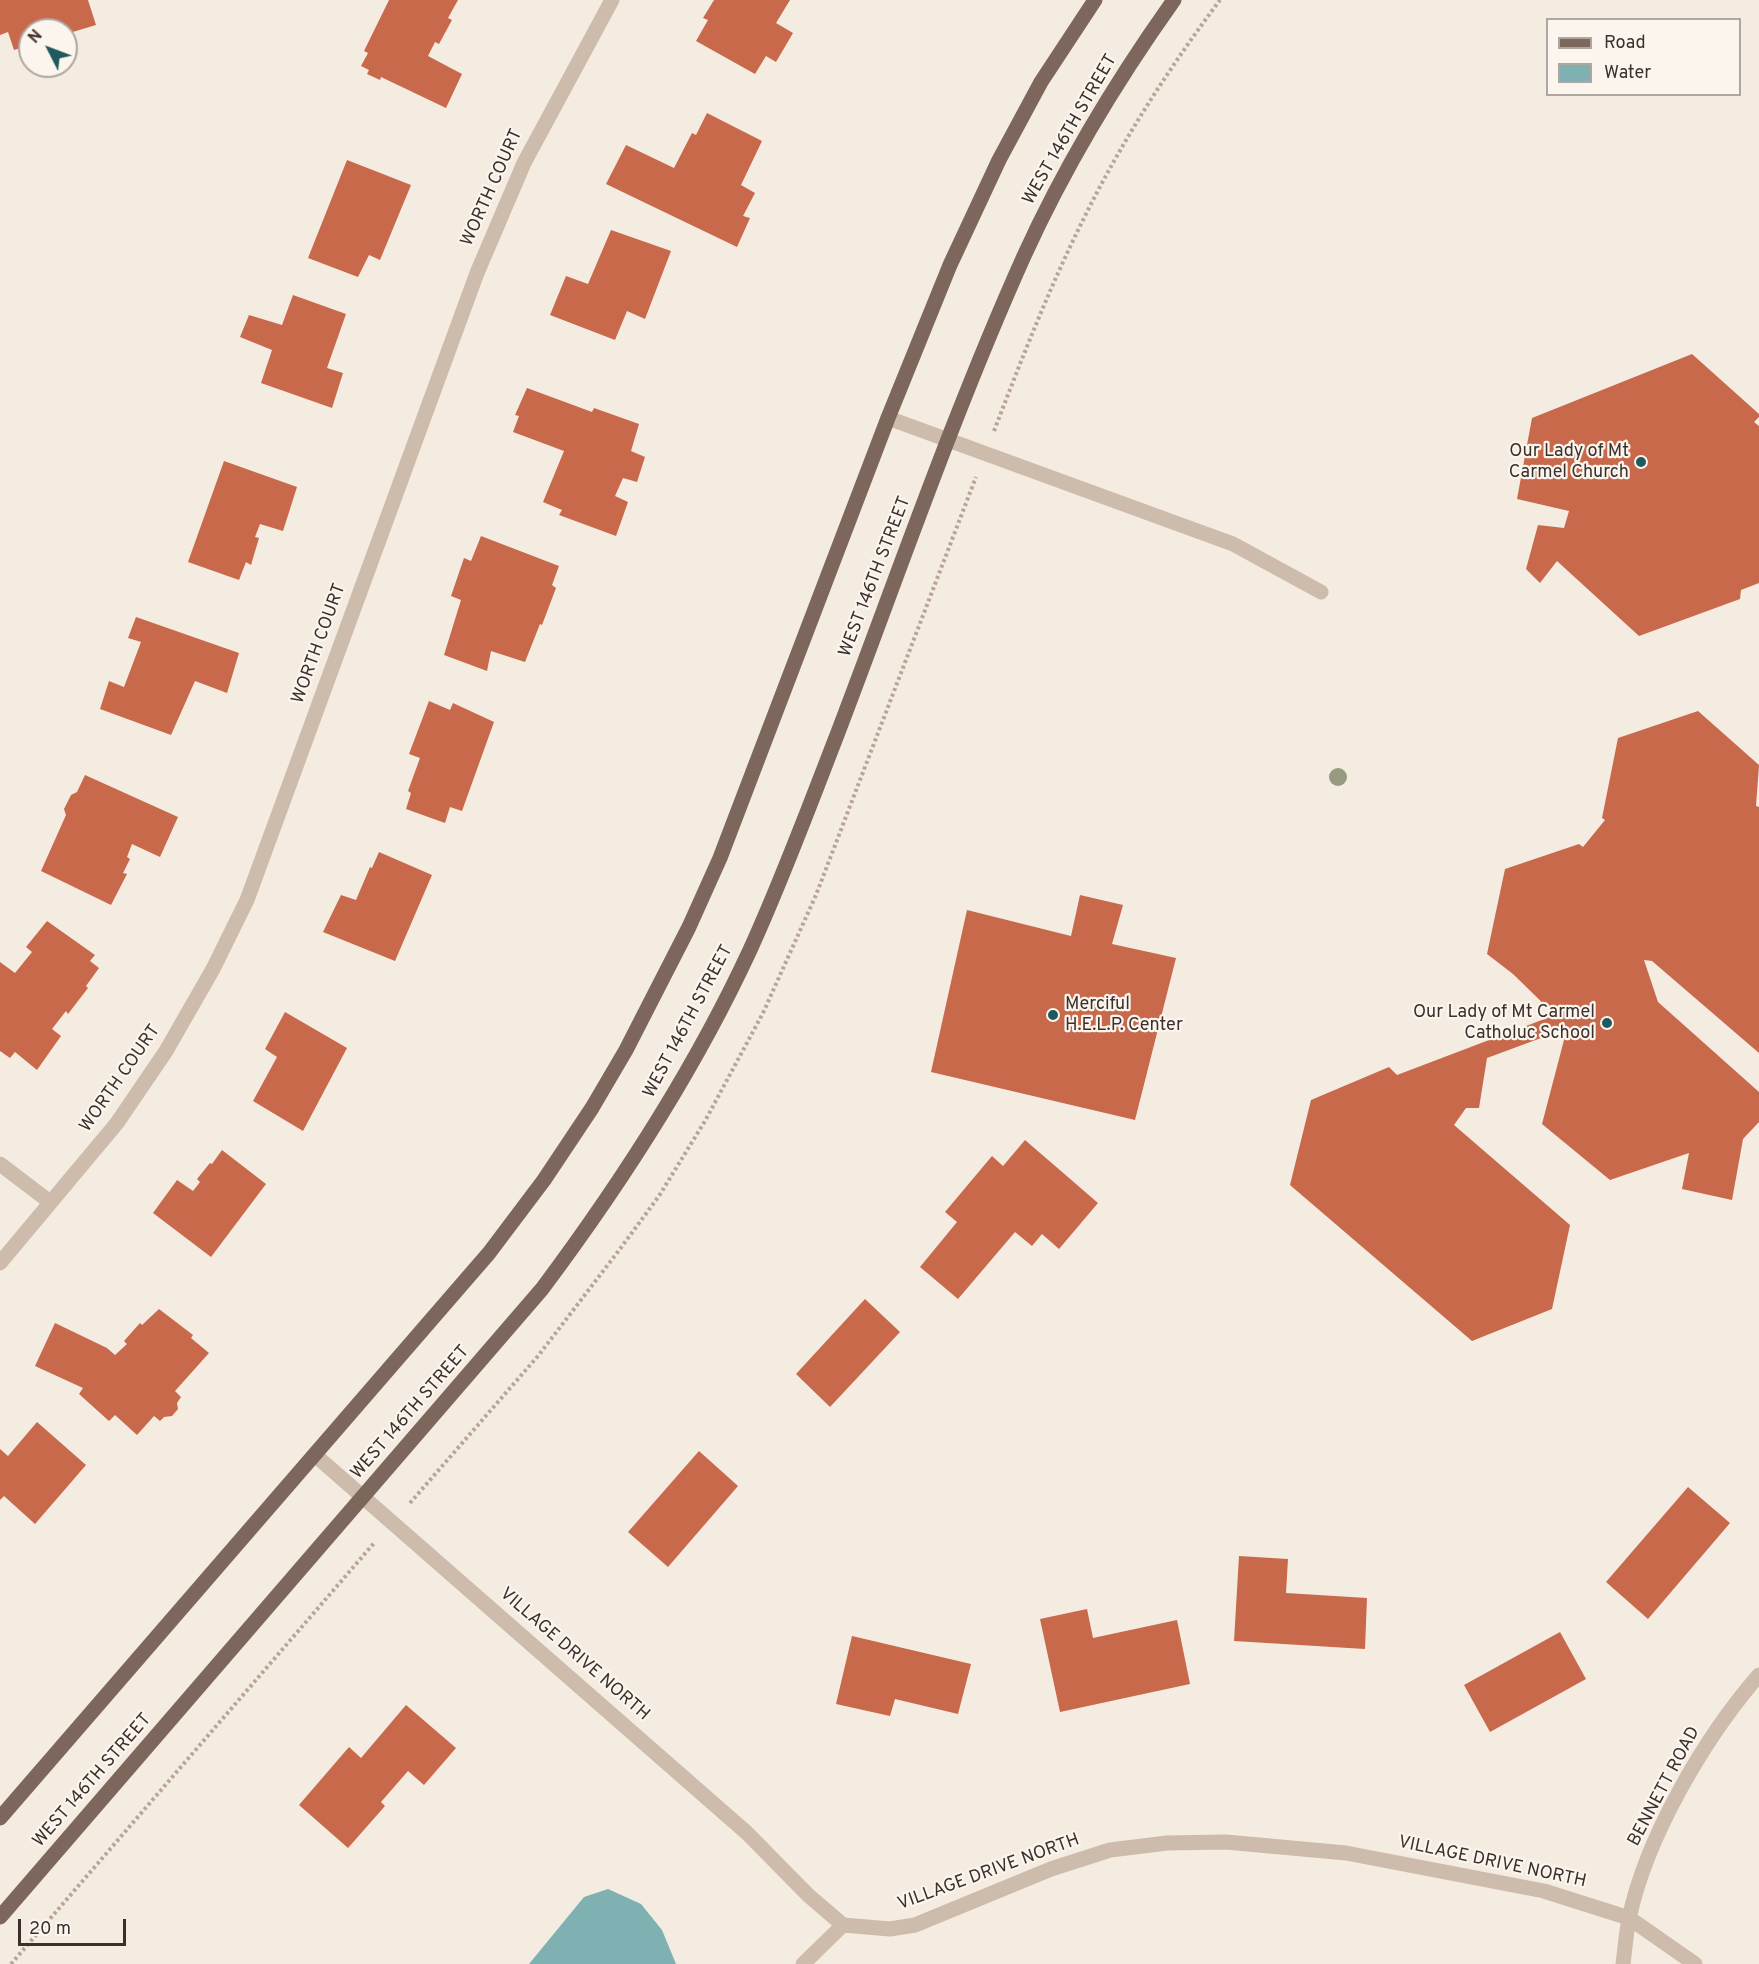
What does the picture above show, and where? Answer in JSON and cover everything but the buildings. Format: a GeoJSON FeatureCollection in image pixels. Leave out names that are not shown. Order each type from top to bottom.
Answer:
{"type":"FeatureCollection","features":[{"type":"Feature","properties":{"kind":"main road"},"geometry":{"type":"LineString","coordinates":[[0,1818],[489,1252],[570,1143],[626,1050],[664,979],[720,858],[888,418],[950,265],[999,160],[1041,82],[1095,0]]}},
{"type":"Feature","properties":{"kind":"main road","name":"WEST 146TH STREET"},"geometry":{"type":"LineString","coordinates":[[0,1917],[542,1289],[620,1181],[684,1079],[721,1009],[777,890],[949,441],[1025,254],[1104,107],[1174,0]]}},
{"type":"Feature","properties":{"kind":"street","name":"WORTH COURT"},"geometry":{"type":"LineString","coordinates":[[0,1263],[117,1123],[166,1051],[213,969],[247,900],[477,273],[524,163],[612,0]]}},
{"type":"Feature","properties":{"kind":"street"},"geometry":{"type":"LineString","coordinates":[[888,418],[1233,544],[1321,592]]}},
{"type":"Feature","properties":{"kind":"street"},"geometry":{"type":"LineString","coordinates":[[0,1164],[50,1202]]}},
{"type":"Feature","properties":{"kind":"street","name":"VILLAGE DRIVE NORTH"},"geometry":{"type":"LineString","coordinates":[[315,1455],[747,1833],[808,1895],[843,1925],[890,1929],[915,1925],[1051,1869],[1110,1850],[1167,1842],[1227,1842],[1346,1853],[1544,1891],[1585,1902],[1629,1918],[1695,1964]]}},
{"type":"Feature","properties":{"kind":"street","name":"BENNETT ROAD"},"geometry":{"type":"LineString","coordinates":[[1623,1964],[1629,1918],[1647,1862],[1670,1811],[1710,1739],[1759,1675]]}},
{"type":"Feature","properties":{"kind":"street"},"geometry":{"type":"LineString","coordinates":[[803,1964],[843,1925]]}},
{"type":"Feature","properties":{"kind":"path"},"geometry":{"type":"LineString","coordinates":[[1010,390],[1061,265],[1110,169],[1151,99],[1220,0]]}},
{"type":"Feature","properties":{"kind":"path"},"geometry":{"type":"LineString","coordinates":[[10,1964],[354,1567]]}},
{"type":"Feature","properties":{"kind":"water"},"geometry":{"type":"Polygon","coordinates":[[[608,1889],[641,1904],[662,1930],[676,1964],[529,1964],[584,1897],[608,1889]]]}},
{"type":"Feature","properties":{"kind":"place","name":"Our Lady of Mt Carmel Church"},"geometry":{"type":"Point","coordinates":[1641,462]}},
{"type":"Feature","properties":{"kind":"place","name":"Merciful H.E.L.P. Center"},"geometry":{"type":"Point","coordinates":[1053,1015]}},
{"type":"Feature","properties":{"kind":"place","name":"Our Lady of Mt Carmel Catholuc School"},"geometry":{"type":"Point","coordinates":[1607,1023]}}]}
